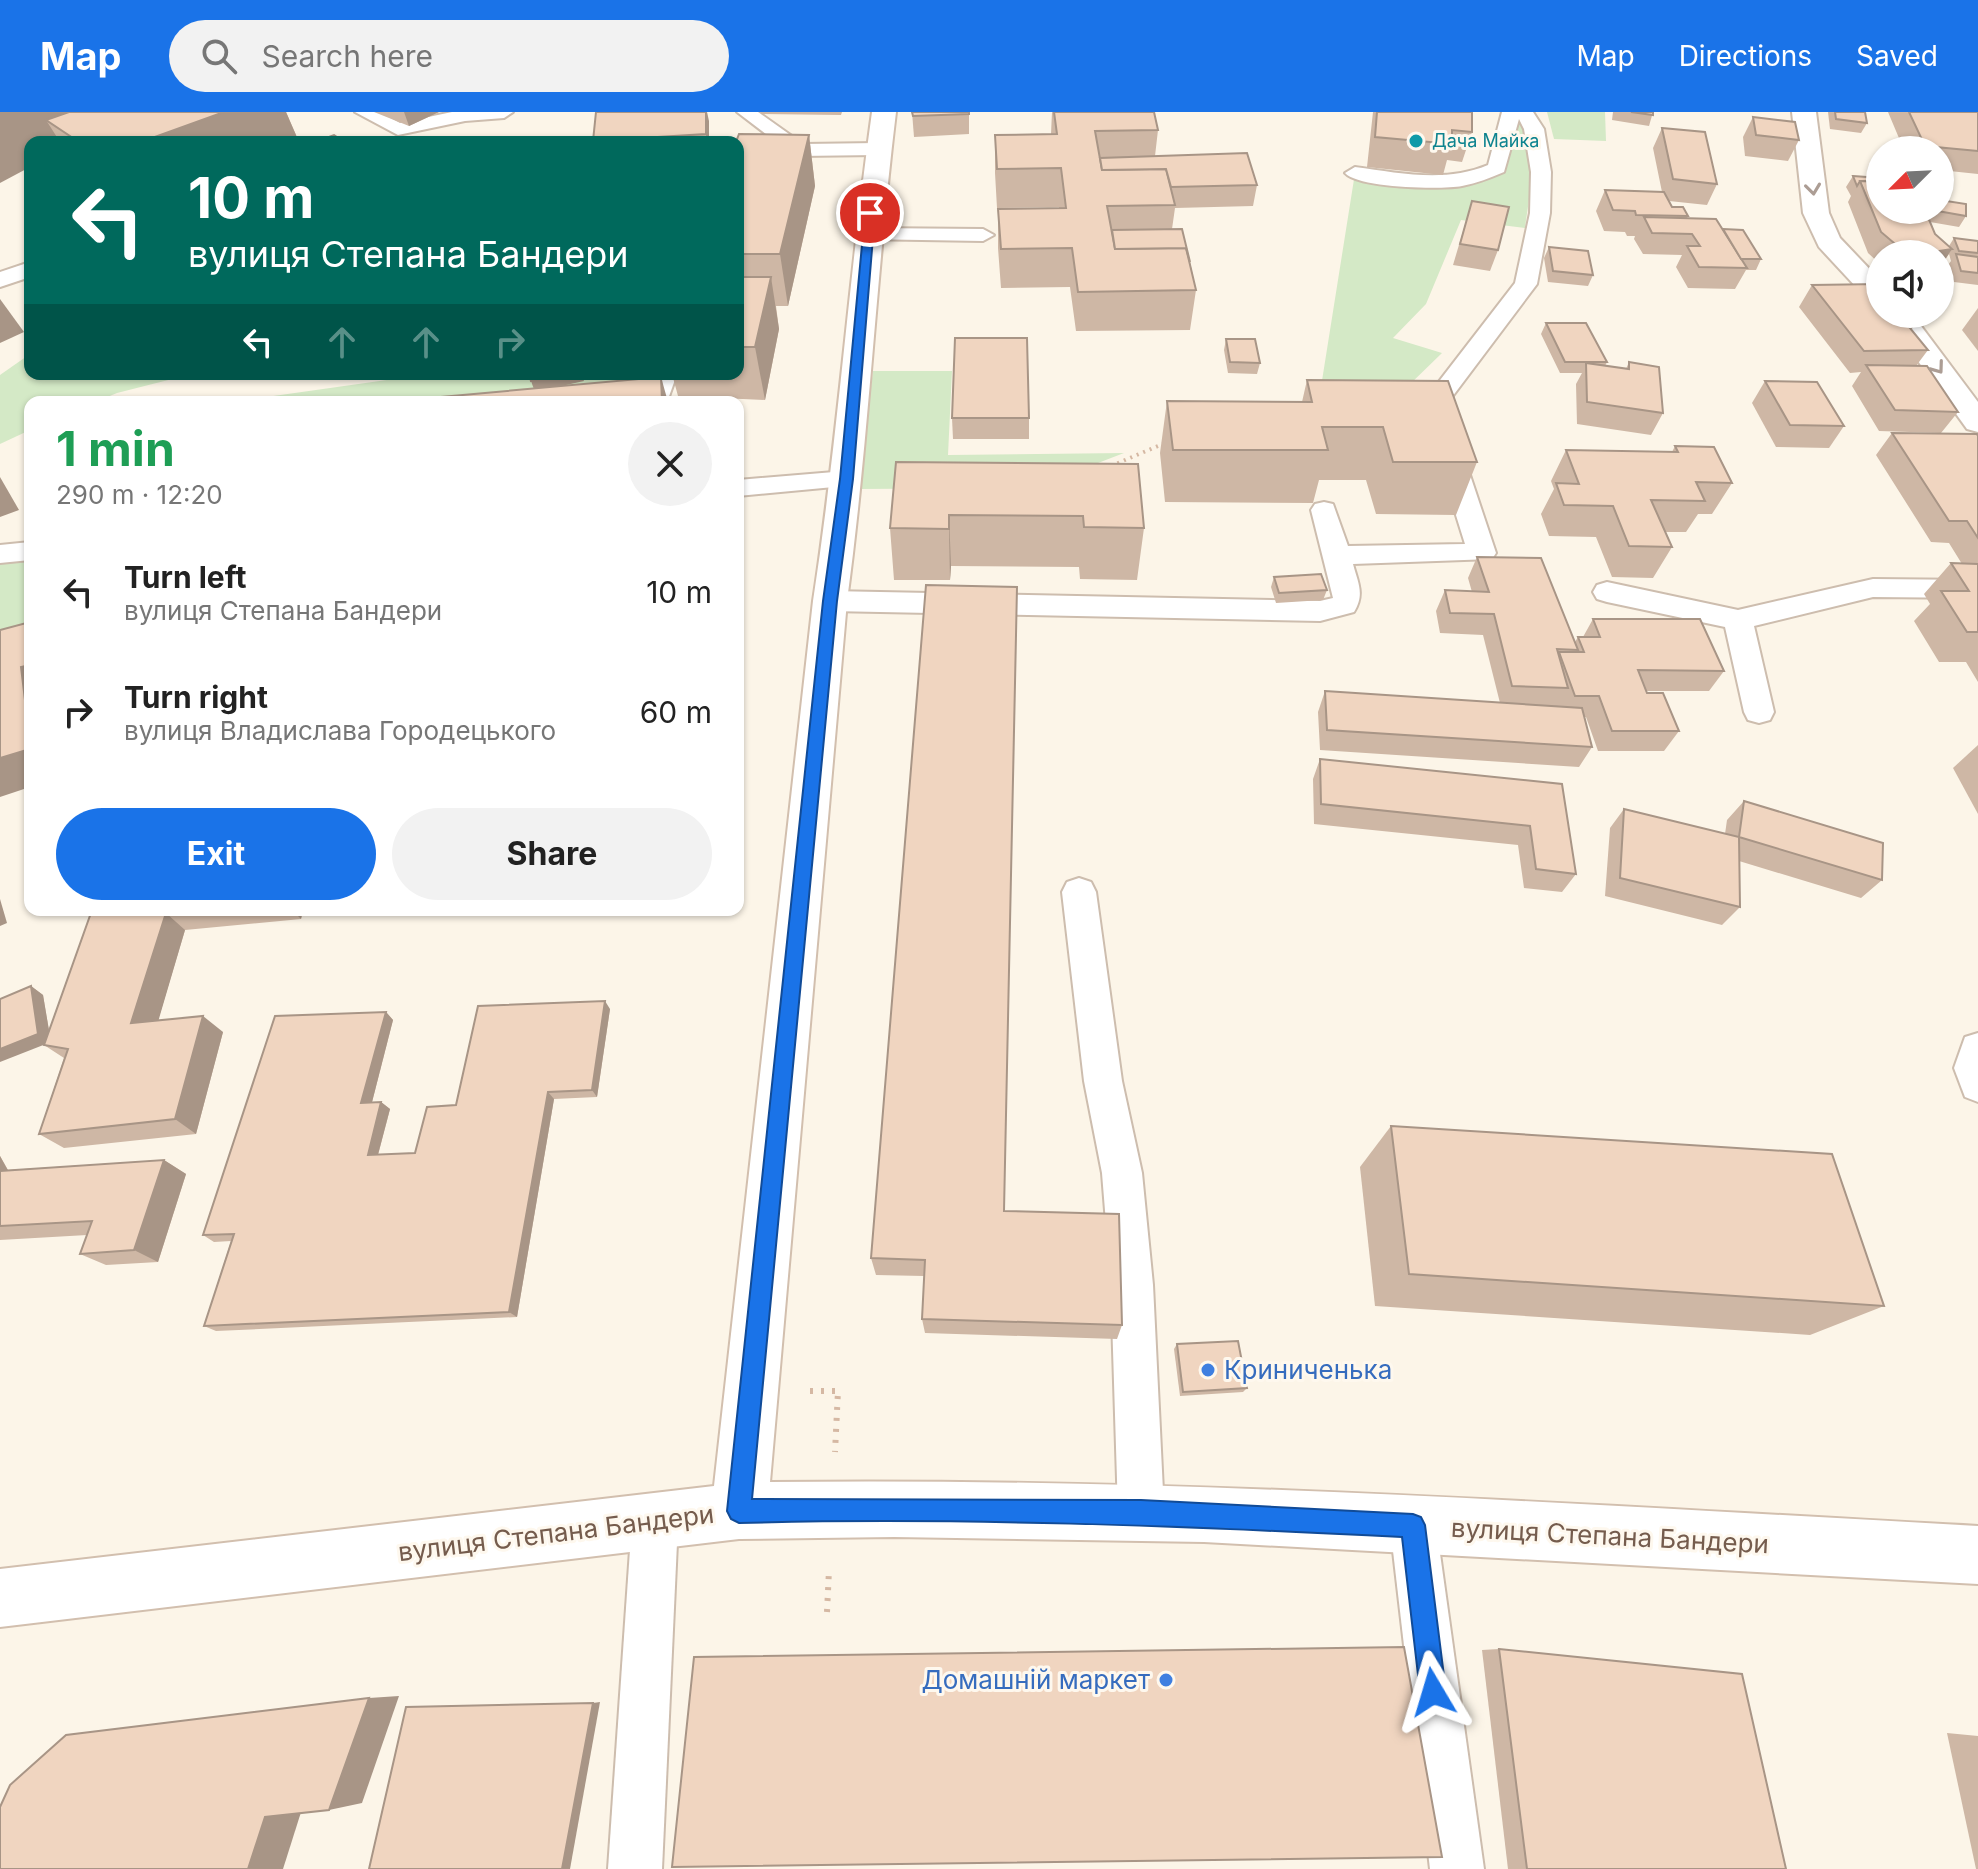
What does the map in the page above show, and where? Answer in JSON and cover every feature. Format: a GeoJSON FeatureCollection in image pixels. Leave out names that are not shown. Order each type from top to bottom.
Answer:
{"type":"FeatureCollection","features":[{"type":"Feature","properties":{"kind":"street"},"geometry":{"type":"LineString","coordinates":[[1804,112],[1816,213],[1828,241],[1866,281]]}},
{"type":"Feature","properties":{"kind":"street"},"geometry":{"type":"LineString","coordinates":[[739,1511],[830,601],[846,479],[868,234],[881,130]]}},
{"type":"Feature","properties":{"kind":"street"},"geometry":{"type":"LineString","coordinates":[[1908,328],[1978,423]]}},
{"type":"Feature","properties":{"kind":"street","name":"вулиця Степана Бандери"},"geometry":{"type":"LineString","coordinates":[[0,1598],[739,1511],[1141,1512],[1978,1555]]}},
{"type":"Feature","properties":{"kind":"lane"},"geometry":{"type":"LineString","coordinates":[[364,112],[398,129],[465,115],[504,112]]}},
{"type":"Feature","properties":{"kind":"lane"},"geometry":{"type":"LineString","coordinates":[[746,112],[799,150]]}},
{"type":"Feature","properties":{"kind":"lane"},"geometry":{"type":"LineString","coordinates":[[1355,173],[1447,183],[1477,179],[1497,168],[1511,112]]}},
{"type":"Feature","properties":{"kind":"lane"},"geometry":{"type":"LineString","coordinates":[[1434,404],[1526,284],[1540,213],[1541,172],[1534,129],[1524,112]]}},
{"type":"Feature","properties":{"kind":"lane"},"geometry":{"type":"LineString","coordinates":[[771,152],[799,150],[881,130]]}},
{"type":"Feature","properties":{"kind":"lane"},"geometry":{"type":"LineString","coordinates":[[868,234],[983,235]]}},
{"type":"Feature","properties":{"kind":"lane"},"geometry":{"type":"LineString","coordinates":[[0,280],[24,271]]}},
{"type":"Feature","properties":{"kind":"lane"},"geometry":{"type":"LineString","coordinates":[[1388,404],[1434,404]]}},
{"type":"Feature","properties":{"kind":"lane"},"geometry":{"type":"LineString","coordinates":[[1338,555],[1482,553],[1434,404]]}},
{"type":"Feature","properties":{"kind":"lane"},"geometry":{"type":"LineString","coordinates":[[744,488],[846,479]]}},
{"type":"Feature","properties":{"kind":"lane"},"geometry":{"type":"LineString","coordinates":[[830,601],[1320,611],[1344,605],[1348,596],[1324,510]]}},
{"type":"Feature","properties":{"kind":"lane"},"geometry":{"type":"LineString","coordinates":[[0,554],[24,552]]}},
{"type":"Feature","properties":{"kind":"lane"},"geometry":{"type":"LineString","coordinates":[[1607,592],[1738,620],[1873,588],[1978,589]]}},
{"type":"Feature","properties":{"kind":"lane"},"geometry":{"type":"LineString","coordinates":[[1738,620],[1759,712]]}},
{"type":"Feature","properties":{"kind":"lane"},"geometry":{"type":"LineString","coordinates":[[1079,892],[1103,1081],[1122,1173],[1132,1285],[1141,1512]]}},
{"type":"Feature","properties":{"kind":"lane"},"geometry":{"type":"LineString","coordinates":[[1978,1049],[1973,1068],[1978,1085]]}},
{"type":"Feature","properties":{"kind":"lane"},"geometry":{"type":"LineString","coordinates":[[635,1869],[655,1521]]}},
{"type":"Feature","properties":{"kind":"lane"},"geometry":{"type":"LineString","coordinates":[[1413,1525],[1457,1869]]}},
{"type":"Feature","properties":{"kind":"path"},"geometry":{"type":"LineString","coordinates":[[1100,470],[1172,440]]}},
{"type":"Feature","properties":{"kind":"green space"},"geometry":{"type":"Polygon","coordinates":[[[1547,112],[1605,112],[1606,141],[1554,139],[1547,112]]]}},
{"type":"Feature","properties":{"kind":"green space"},"geometry":{"type":"Polygon","coordinates":[[[1518,114],[1529,141],[1532,170],[1525,228],[1461,220],[1426,304],[1393,338],[1442,353],[1405,389],[1321,387],[1355,173],[1423,181],[1497,168],[1518,114]]]}},
{"type":"Feature","properties":{"kind":"green space"},"geometry":{"type":"Polygon","coordinates":[[[24,358],[24,380],[168,380],[110,396],[24,396],[24,433],[0,444],[0,375],[24,358]]]}},
{"type":"Feature","properties":{"kind":"green space"},"geometry":{"type":"Polygon","coordinates":[[[873,371],[952,371],[948,455],[1124,453],[1033,488],[858,489],[873,371]]]}},
{"type":"Feature","properties":{"kind":"green space"},"geometry":{"type":"Polygon","coordinates":[[[387,380],[663,380],[657,396],[273,396],[387,380]]]}},
{"type":"Feature","properties":{"kind":"green space"},"geometry":{"type":"Polygon","coordinates":[[[24,552],[24,642],[0,648],[0,554],[24,552]]]}},
{"type":"Feature","properties":{"kind":"building"},"geometry":{"type":"Polygon","coordinates":[[[69,112],[224,112],[158,136],[70,136],[46,120],[69,112]]]}},
{"type":"Feature","properties":{"kind":"building"},"geometry":{"type":"Polygon","coordinates":[[[596,112],[706,112],[706,134],[594,136],[596,112]]]}},
{"type":"Feature","properties":{"kind":"building"},"geometry":{"type":"Polygon","coordinates":[[[912,112],[969,112],[969,114],[913,116],[912,112]]]}},
{"type":"Feature","properties":{"kind":"building"},"geometry":{"type":"Polygon","coordinates":[[[1054,112],[1154,112],[1158,130],[1095,131],[1102,170],[1166,169],[1175,205],[1107,206],[1115,249],[1186,248],[1196,290],[1078,292],[1072,248],[1001,249],[998,209],[1066,208],[1061,168],[997,169],[995,135],[1057,134],[1054,112]]]}},
{"type":"Feature","properties":{"kind":"building"},"geometry":{"type":"Polygon","coordinates":[[[1377,112],[1472,112],[1472,132],[1452,130],[1452,144],[1375,137],[1377,112]]]}},
{"type":"Feature","properties":{"kind":"building"},"geometry":{"type":"Polygon","coordinates":[[[1835,112],[1865,112],[1867,123],[1836,119],[1835,112]]]}},
{"type":"Feature","properties":{"kind":"building"},"geometry":{"type":"Polygon","coordinates":[[[1909,112],[1978,112],[1978,151],[1954,149],[1954,136],[1920,136],[1909,112]]]}},
{"type":"Feature","properties":{"kind":"building"},"geometry":{"type":"Polygon","coordinates":[[[1753,117],[1795,122],[1799,140],[1756,135],[1753,117]]]}},
{"type":"Feature","properties":{"kind":"building"},"geometry":{"type":"Polygon","coordinates":[[[1662,128],[1705,132],[1717,184],[1673,179],[1662,128]]]}},
{"type":"Feature","properties":{"kind":"building"},"geometry":{"type":"Polygon","coordinates":[[[809,135],[780,254],[744,254],[744,136],[738,136],[809,135]]]}},
{"type":"Feature","properties":{"kind":"building"},"geometry":{"type":"Polygon","coordinates":[[[1247,153],[1257,185],[1171,187],[1166,169],[1102,170],[1100,158],[1247,153]]]}},
{"type":"Feature","properties":{"kind":"building"},"geometry":{"type":"Polygon","coordinates":[[[1853,176],[1866,177],[1866,181],[1860,181],[1857,186],[1853,176]]]}},
{"type":"Feature","properties":{"kind":"building"},"geometry":{"type":"Polygon","coordinates":[[[1860,181],[1866,181],[1866,196],[1860,181]]]}},
{"type":"Feature","properties":{"kind":"building"},"geometry":{"type":"Polygon","coordinates":[[[1605,190],[1664,192],[1672,207],[1683,207],[1688,216],[1636,215],[1635,211],[1613,210],[1605,190]]]}},
{"type":"Feature","properties":{"kind":"building"},"geometry":{"type":"Polygon","coordinates":[[[1472,201],[1509,207],[1498,250],[1460,244],[1472,201]]]}},
{"type":"Feature","properties":{"kind":"building"},"geometry":{"type":"Polygon","coordinates":[[[1954,202],[1966,204],[1966,216],[1954,214],[1954,202]]]}},
{"type":"Feature","properties":{"kind":"building"},"geometry":{"type":"Polygon","coordinates":[[[1644,217],[1716,219],[1747,268],[1699,267],[1687,246],[1700,246],[1692,234],[1652,233],[1644,217]]]}},
{"type":"Feature","properties":{"kind":"building"},"geometry":{"type":"Polygon","coordinates":[[[1878,224],[1931,224],[1942,240],[1890,240],[1881,232],[1878,224]]]}},
{"type":"Feature","properties":{"kind":"building"},"geometry":{"type":"Polygon","coordinates":[[[1182,229],[1190,262],[1186,248],[1115,249],[1112,230],[1182,229]]]}},
{"type":"Feature","properties":{"kind":"building"},"geometry":{"type":"Polygon","coordinates":[[[1723,229],[1743,230],[1761,259],[1741,259],[1723,229]]]}},
{"type":"Feature","properties":{"kind":"building"},"geometry":{"type":"Polygon","coordinates":[[[1954,238],[1978,241],[1978,253],[1959,251],[1954,238]]]}},
{"type":"Feature","properties":{"kind":"building"},"geometry":{"type":"Polygon","coordinates":[[[1549,247],[1588,251],[1593,275],[1553,271],[1549,247]]]}},
{"type":"Feature","properties":{"kind":"building"},"geometry":{"type":"Polygon","coordinates":[[[1956,254],[1978,257],[1978,273],[1961,271],[1956,254]]]}},
{"type":"Feature","properties":{"kind":"building"},"geometry":{"type":"Polygon","coordinates":[[[744,277],[771,277],[755,347],[744,347],[744,277]]]}},
{"type":"Feature","properties":{"kind":"building"},"geometry":{"type":"Polygon","coordinates":[[[1866,284],[1866,328],[1910,328],[1928,350],[1864,351],[1812,285],[1866,284]]]}},
{"type":"Feature","properties":{"kind":"building"},"geometry":{"type":"Polygon","coordinates":[[[1546,323],[1586,323],[1607,362],[1565,362],[1546,323]]]}},
{"type":"Feature","properties":{"kind":"building"},"geometry":{"type":"Polygon","coordinates":[[[955,338],[1027,338],[1029,418],[952,418],[955,338]]]}},
{"type":"Feature","properties":{"kind":"building"},"geometry":{"type":"Polygon","coordinates":[[[1226,339],[1255,339],[1260,363],[1230,362],[1226,339]]]}},
{"type":"Feature","properties":{"kind":"building"},"geometry":{"type":"Polygon","coordinates":[[[1629,362],[1659,367],[1663,413],[1587,402],[1586,363],[1629,369],[1629,362]]]}},
{"type":"Feature","properties":{"kind":"building"},"geometry":{"type":"Polygon","coordinates":[[[1866,365],[1927,366],[1958,412],[1895,410],[1866,365]]]}},
{"type":"Feature","properties":{"kind":"building"},"geometry":{"type":"Polygon","coordinates":[[[628,380],[661,380],[662,396],[451,396],[628,380]]]}},
{"type":"Feature","properties":{"kind":"building"},"geometry":{"type":"Polygon","coordinates":[[[1307,380],[1448,381],[1477,462],[1393,462],[1383,427],[1322,427],[1328,450],[1173,450],[1167,401],[1312,402],[1307,380]]]}},
{"type":"Feature","properties":{"kind":"building"},"geometry":{"type":"Polygon","coordinates":[[[1765,381],[1817,382],[1844,426],[1790,425],[1765,381]]]}},
{"type":"Feature","properties":{"kind":"building"},"geometry":{"type":"Polygon","coordinates":[[[1892,433],[1977,434],[1978,538],[1967,521],[1949,521],[1892,433]]]}},
{"type":"Feature","properties":{"kind":"building"},"geometry":{"type":"Polygon","coordinates":[[[1675,446],[1714,447],[1732,483],[1696,482],[1705,501],[1651,500],[1672,547],[1629,546],[1613,506],[1564,505],[1556,483],[1579,484],[1566,450],[1678,452],[1675,446]]]}},
{"type":"Feature","properties":{"kind":"building"},"geometry":{"type":"Polygon","coordinates":[[[896,462],[1138,464],[1144,528],[1084,527],[1083,516],[949,515],[949,529],[890,528],[896,462]]]}},
{"type":"Feature","properties":{"kind":"building"},"geometry":{"type":"Polygon","coordinates":[[[1477,557],[1541,558],[1578,650],[1557,649],[1568,688],[1512,686],[1494,614],[1450,613],[1445,590],[1489,592],[1477,557]]]}},
{"type":"Feature","properties":{"kind":"building"},"geometry":{"type":"Polygon","coordinates":[[[1951,563],[1978,564],[1978,632],[1967,632],[1941,591],[1969,591],[1951,563]]]}},
{"type":"Feature","properties":{"kind":"building"},"geometry":{"type":"Polygon","coordinates":[[[1321,574],[1327,590],[1279,593],[1274,577],[1321,574]]]}},
{"type":"Feature","properties":{"kind":"building"},"geometry":{"type":"Polygon","coordinates":[[[926,585],[1017,587],[1004,1211],[1119,1214],[1122,1325],[922,1319],[925,1260],[871,1258],[926,585]]]}},
{"type":"Feature","properties":{"kind":"building"},"geometry":{"type":"Polygon","coordinates":[[[1593,619],[1700,619],[1724,671],[1638,670],[1647,693],[1663,693],[1679,731],[1612,731],[1599,696],[1575,696],[1559,652],[1584,652],[1578,637],[1600,637],[1593,619]]]}},
{"type":"Feature","properties":{"kind":"building"},"geometry":{"type":"Polygon","coordinates":[[[24,624],[24,666],[21,667],[24,751],[0,758],[0,630],[24,624]]]}},
{"type":"Feature","properties":{"kind":"building"},"geometry":{"type":"Polygon","coordinates":[[[1325,691],[1582,708],[1592,747],[1327,730],[1325,691]]]}},
{"type":"Feature","properties":{"kind":"building"},"geometry":{"type":"Polygon","coordinates":[[[1320,759],[1562,784],[1576,874],[1536,869],[1530,826],[1321,804],[1320,759]]]}},
{"type":"Feature","properties":{"kind":"building"},"geometry":{"type":"Polygon","coordinates":[[[1744,801],[1883,843],[1882,880],[1739,837],[1744,801]]]}},
{"type":"Feature","properties":{"kind":"building"},"geometry":{"type":"Polygon","coordinates":[[[1624,809],[1739,837],[1740,907],[1620,878],[1624,809]]]}},
{"type":"Feature","properties":{"kind":"building"},"geometry":{"type":"Polygon","coordinates":[[[90,916],[165,916],[131,1023],[203,1016],[175,1119],[39,1134],[68,1049],[44,1045],[90,916]]]}},
{"type":"Feature","properties":{"kind":"building"},"geometry":{"type":"Polygon","coordinates":[[[31,986],[38,1034],[0,1049],[0,999],[31,986]]]}},
{"type":"Feature","properties":{"kind":"building"},"geometry":{"type":"Polygon","coordinates":[[[605,1001],[592,1090],[548,1092],[509,1312],[204,1326],[234,1234],[203,1235],[275,1016],[386,1012],[361,1103],[381,1102],[368,1155],[415,1153],[427,1107],[456,1105],[478,1006],[605,1001]]]}},
{"type":"Feature","properties":{"kind":"building"},"geometry":{"type":"Polygon","coordinates":[[[1391,1126],[1832,1154],[1884,1306],[1409,1274],[1391,1126]]]}},
{"type":"Feature","properties":{"kind":"building"},"geometry":{"type":"Polygon","coordinates":[[[164,1160],[134,1250],[80,1254],[92,1221],[0,1226],[0,1171],[164,1160]]]}},
{"type":"Feature","properties":{"kind":"building","name":"Криниченька"},"geometry":{"type":"Polygon","coordinates":[[[1238,1341],[1247,1388],[1183,1392],[1177,1344],[1238,1341]]]}},
{"type":"Feature","properties":{"kind":"building"},"geometry":{"type":"Polygon","coordinates":[[[1404,1647],[1442,1857],[672,1867],[694,1657],[1404,1647]]]}},
{"type":"Feature","properties":{"kind":"building"},"geometry":{"type":"Polygon","coordinates":[[[1499,1649],[1742,1674],[1786,1869],[1527,1869],[1499,1649]]]}},
{"type":"Feature","properties":{"kind":"building"},"geometry":{"type":"Polygon","coordinates":[[[369,1698],[329,1810],[265,1817],[248,1869],[0,1869],[0,1807],[10,1785],[66,1735],[369,1698]]]}},
{"type":"Feature","properties":{"kind":"building"},"geometry":{"type":"Polygon","coordinates":[[[593,1703],[562,1869],[369,1869],[406,1707],[593,1703]]]}},
{"type":"Feature","properties":{"kind":"place","name":"Дача Майка"},"geometry":{"type":"Point","coordinates":[1416,141]}},
{"type":"Feature","properties":{"kind":"place","name":"Криниченька"},"geometry":{"type":"Point","coordinates":[1208,1370]}},
{"type":"Feature","properties":{"kind":"place","name":"Домашній маркет"},"geometry":{"type":"Point","coordinates":[1166,1680]}},
{"type":"Feature","properties":{"kind":"route"},"geometry":{"type":"LineString","coordinates":[[870,213],[846,479],[830,601],[739,1511],[1141,1512],[1413,1525],[1433,1692]]}}]}
